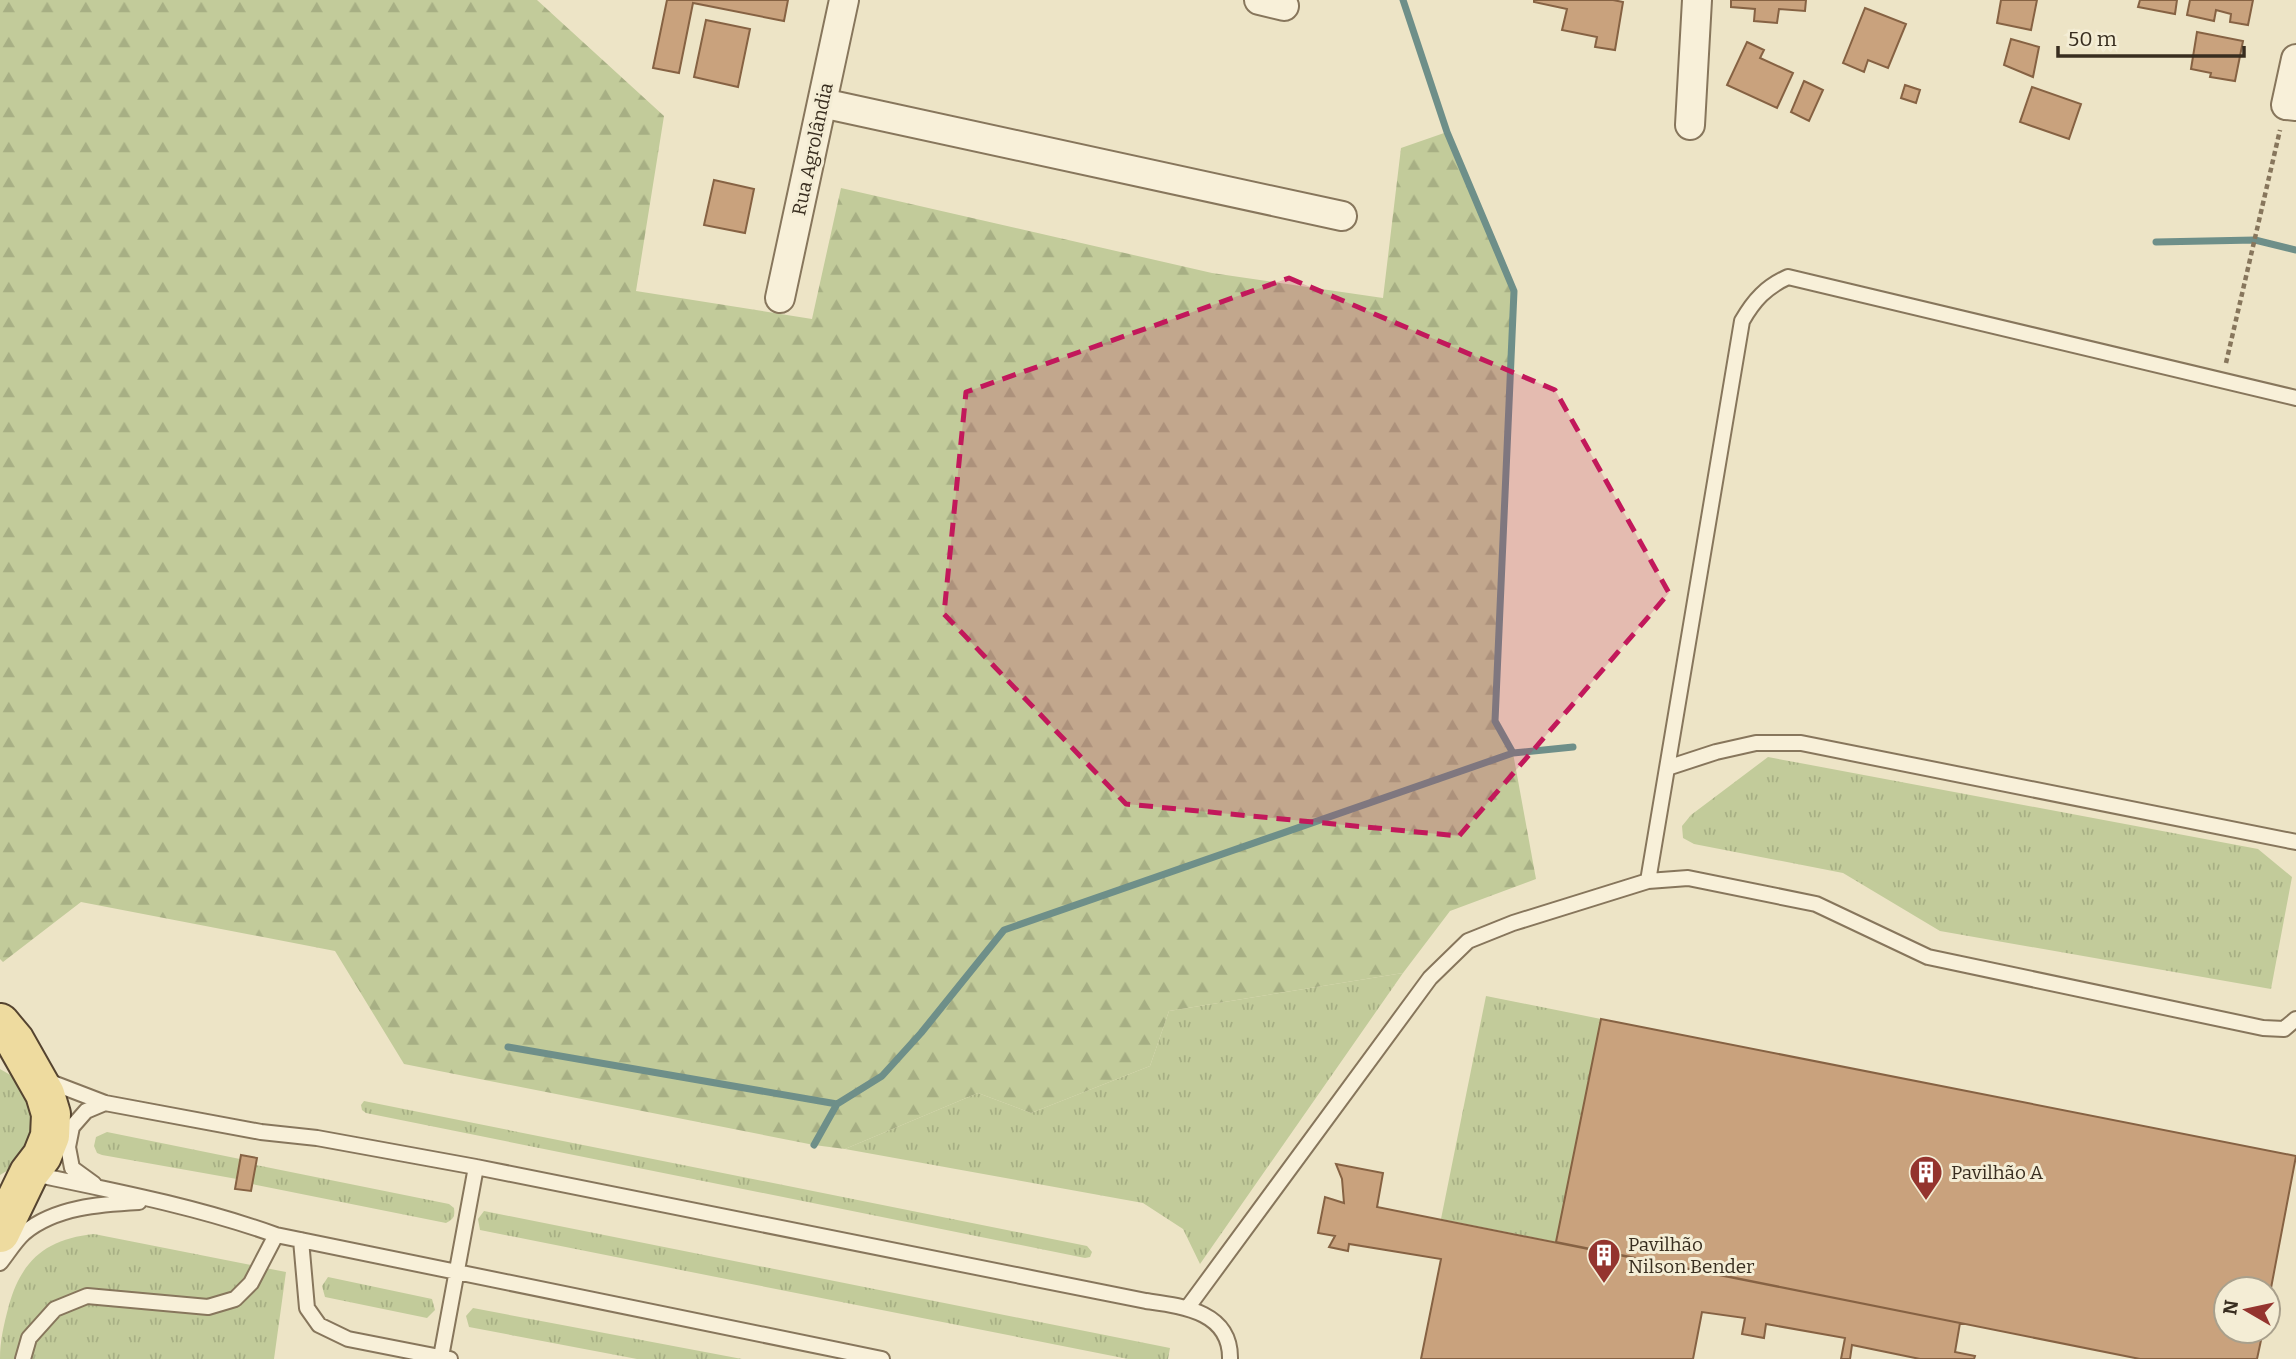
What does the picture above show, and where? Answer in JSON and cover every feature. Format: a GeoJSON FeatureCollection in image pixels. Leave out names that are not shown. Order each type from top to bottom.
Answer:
{"type":"FeatureCollection","features":[{"type":"Feature","properties":{"kind":"main road"},"geometry":{"type":"LineString","coordinates":[[0,1023],[15,1041],[45,1094],[51,1114],[50,1136],[42,1156],[14,1181],[0,1233]]}},
{"type":"Feature","properties":{"kind":"main road"},"geometry":{"type":"LineString","coordinates":[[0,1055],[15,1060],[34,1075]]}},
{"type":"Feature","properties":{"kind":"street","name":"Rua Agrolândia"},"geometry":{"type":"LineString","coordinates":[[780,298],[844,0]]}},
{"type":"Feature","properties":{"kind":"street"},"geometry":{"type":"LineString","coordinates":[[1690,125],[1697,0]]}},
{"type":"Feature","properties":{"kind":"street"},"geometry":{"type":"LineString","coordinates":[[2291,106],[2296,59]]}},
{"type":"Feature","properties":{"kind":"street"},"geometry":{"type":"LineString","coordinates":[[822,103],[1342,216]]}},
{"type":"Feature","properties":{"kind":"lane"},"geometry":{"type":"LineString","coordinates":[[1648,881],[1742,321],[1754,301],[1770,285],[1788,276],[2296,398]]}},
{"type":"Feature","properties":{"kind":"lane"},"geometry":{"type":"LineString","coordinates":[[1667,768],[1756,743],[1801,743],[2296,842]]}},
{"type":"Feature","properties":{"kind":"lane"},"geometry":{"type":"LineString","coordinates":[[1188,1307],[1430,978],[1468,941],[1513,923],[1648,881],[1688,878],[1816,904],[1928,957],[2263,1028],[2284,1029],[2296,1019]]}},
{"type":"Feature","properties":{"kind":"lane"},"geometry":{"type":"LineString","coordinates":[[34,1075],[105,1103],[476,1167],[1146,1301],[1188,1307],[1207,1316],[1223,1333],[1230,1359]]}},
{"type":"Feature","properties":{"kind":"lane"},"geometry":{"type":"LineString","coordinates":[[99,1188],[72,1168],[68,1147],[72,1127],[86,1111],[105,1103]]}},
{"type":"Feature","properties":{"kind":"lane"},"geometry":{"type":"LineString","coordinates":[[301,1240],[307,1308],[319,1325],[348,1339],[446,1358],[457,1272],[476,1167]]}},
{"type":"Feature","properties":{"kind":"lane"},"geometry":{"type":"LineString","coordinates":[[14,1181],[99,1188],[245,1224],[276,1235],[834,1355],[882,1359]]}},
{"type":"Feature","properties":{"kind":"lane"},"geometry":{"type":"LineString","coordinates":[[0,1263],[23,1234],[42,1220],[99,1204],[155,1201]]}},
{"type":"Feature","properties":{"kind":"lane"},"geometry":{"type":"LineString","coordinates":[[23,1359],[29,1338],[55,1309],[87,1296],[208,1307],[235,1299],[251,1283],[276,1235]]}},
{"type":"Feature","properties":{"kind":"path"},"geometry":{"type":"LineString","coordinates":[[2222,380],[2257,230],[2291,106]]}},
{"type":"Feature","properties":{"kind":"highlighted area"},"geometry":{"type":"Polygon","coordinates":[[[1289,278],[1555,390],[1669,593],[1459,836],[1126,804],[944,614],[966,392],[1289,278]]]}},
{"type":"Feature","properties":{"kind":"green space"},"geometry":{"type":"Polygon","coordinates":[[[0,0],[537,0],[664,116],[636,291],[812,319],[841,188],[1212,273],[1383,298],[1401,148],[1447,132],[1514,291],[1495,721],[1513,753],[1536,879],[1450,911],[1403,973],[1169,1011],[1150,1066],[1031,1113],[978,1093],[845,1149],[404,1064],[335,951],[81,902],[3,962],[0,959],[0,0]]]}},
{"type":"Feature","properties":{"kind":"green space"},"geometry":{"type":"Polygon","coordinates":[[[1768,757],[2258,849],[2292,877],[2271,989],[1940,931],[1843,873],[1694,844],[1683,838],[1682,826],[1691,815],[1768,757]]]}},
{"type":"Feature","properties":{"kind":"green space"},"geometry":{"type":"Polygon","coordinates":[[[1403,973],[1200,1264],[1183,1229],[1143,1203],[845,1149],[978,1093],[1031,1113],[1150,1066],[1169,1011],[1403,973]]]}},
{"type":"Feature","properties":{"kind":"green space"},"geometry":{"type":"Polygon","coordinates":[[[1486,996],[1601,1019],[1556,1242],[1441,1219],[1486,996]]]}},
{"type":"Feature","properties":{"kind":"green space"},"geometry":{"type":"Polygon","coordinates":[[[0,1069],[19,1080],[30,1094],[37,1131],[20,1163],[0,1175],[0,1069]]]}},
{"type":"Feature","properties":{"kind":"green space"},"geometry":{"type":"Polygon","coordinates":[[[364,1101],[1087,1246],[1092,1252],[1090,1257],[1085,1258],[366,1113],[361,1105],[364,1101]]]}},
{"type":"Feature","properties":{"kind":"green space"},"geometry":{"type":"Polygon","coordinates":[[[107,1132],[240,1159],[237,1179],[102,1155],[97,1153],[94,1146],[96,1137],[107,1132]]]}},
{"type":"Feature","properties":{"kind":"green space"},"geometry":{"type":"Polygon","coordinates":[[[256,1165],[449,1204],[454,1208],[454,1215],[446,1223],[252,1184],[256,1165]]]}},
{"type":"Feature","properties":{"kind":"green space"},"geometry":{"type":"Polygon","coordinates":[[[484,1211],[1170,1348],[1168,1359],[1128,1359],[480,1230],[478,1219],[484,1211]]]}},
{"type":"Feature","properties":{"kind":"green space"},"geometry":{"type":"Polygon","coordinates":[[[94,1234],[286,1272],[274,1359],[0,1359],[9,1305],[14,1289],[29,1264],[39,1254],[63,1241],[94,1234]]]}},
{"type":"Feature","properties":{"kind":"green space"},"geometry":{"type":"Polygon","coordinates":[[[328,1277],[432,1299],[435,1310],[427,1318],[325,1297],[322,1286],[328,1277]]]}},
{"type":"Feature","properties":{"kind":"green space"},"geometry":{"type":"Polygon","coordinates":[[[473,1308],[742,1359],[637,1359],[469,1327],[466,1316],[473,1308]]]}},
{"type":"Feature","properties":{"kind":"building"},"geometry":{"type":"Polygon","coordinates":[[[667,0],[788,0],[784,21],[693,3],[679,73],[653,68],[667,0]]]}},
{"type":"Feature","properties":{"kind":"building"},"geometry":{"type":"Polygon","coordinates":[[[1534,0],[1623,2],[1615,50],[1595,47],[1597,37],[1562,30],[1567,9],[1534,0]]]}},
{"type":"Feature","properties":{"kind":"building"},"geometry":{"type":"Polygon","coordinates":[[[1731,0],[1806,0],[1805,11],[1779,9],[1777,23],[1754,21],[1755,9],[1731,7],[1731,0]]]}},
{"type":"Feature","properties":{"kind":"building"},"geometry":{"type":"Polygon","coordinates":[[[2001,0],[2037,0],[2031,30],[1997,23],[2001,0]]]}},
{"type":"Feature","properties":{"kind":"building"},"geometry":{"type":"Polygon","coordinates":[[[2140,0],[2177,0],[2175,14],[2138,7],[2140,0]]]}},
{"type":"Feature","properties":{"kind":"building"},"geometry":{"type":"Polygon","coordinates":[[[2190,0],[2253,0],[2248,25],[2230,22],[2231,14],[2216,10],[2214,21],[2187,15],[2190,0]]]}},
{"type":"Feature","properties":{"kind":"building"},"geometry":{"type":"Polygon","coordinates":[[[1865,8],[1906,24],[1888,68],[1868,60],[1864,72],[1843,63],[1865,8]]]}},
{"type":"Feature","properties":{"kind":"building"},"geometry":{"type":"Polygon","coordinates":[[[706,20],[750,29],[738,87],[694,77],[706,20]]]}},
{"type":"Feature","properties":{"kind":"building"},"geometry":{"type":"Polygon","coordinates":[[[2197,32],[2243,41],[2235,81],[2210,77],[2211,73],[2191,69],[2197,32]]]}},
{"type":"Feature","properties":{"kind":"building"},"geometry":{"type":"Polygon","coordinates":[[[2011,39],[2039,47],[2033,77],[2004,65],[2011,39]]]}},
{"type":"Feature","properties":{"kind":"building"},"geometry":{"type":"Polygon","coordinates":[[[1747,42],[1764,50],[1760,58],[1793,73],[1777,108],[1727,85],[1747,42]]]}},
{"type":"Feature","properties":{"kind":"building"},"geometry":{"type":"Polygon","coordinates":[[[1804,81],[1823,90],[1809,121],[1791,112],[1804,81]]]}},
{"type":"Feature","properties":{"kind":"building"},"geometry":{"type":"Polygon","coordinates":[[[1905,85],[1920,90],[1916,103],[1901,98],[1905,85]]]}},
{"type":"Feature","properties":{"kind":"building"},"geometry":{"type":"Polygon","coordinates":[[[2032,87],[2081,104],[2069,139],[2020,122],[2032,87]]]}},
{"type":"Feature","properties":{"kind":"building"},"geometry":{"type":"Polygon","coordinates":[[[714,180],[754,189],[745,233],[704,225],[714,180]]]}},
{"type":"Feature","properties":{"kind":"building","name":"Pavilhão A"},"geometry":{"type":"Polygon","coordinates":[[[1601,1019],[2296,1156],[2273,1275],[2212,1275],[2212,1345],[2260,1345],[2257,1359],[2140,1359],[1556,1242],[1601,1019]]]}},
{"type":"Feature","properties":{"kind":"building"},"geometry":{"type":"Polygon","coordinates":[[[241,1155],[257,1158],[251,1191],[235,1189],[241,1155]]]}},
{"type":"Feature","properties":{"kind":"building","name":"Pavilhão Nilson Bender"},"geometry":{"type":"Polygon","coordinates":[[[1336,1164],[1383,1173],[1377,1207],[1960,1323],[1955,1352],[1975,1356],[1974,1359],[1920,1359],[1852,1345],[1850,1359],[1841,1359],[1845,1338],[1766,1324],[1764,1338],[1742,1334],[1745,1318],[1702,1312],[1693,1359],[1421,1359],[1441,1259],[1349,1244],[1348,1251],[1329,1247],[1335,1236],[1318,1233],[1325,1197],[1344,1203],[1342,1179],[1336,1164]]]}},
{"type":"Feature","properties":{"kind":"waterway"},"geometry":{"type":"LineString","coordinates":[[1403,0],[1447,132],[1514,291],[1495,721],[1513,753]]}},
{"type":"Feature","properties":{"kind":"waterway"},"geometry":{"type":"LineString","coordinates":[[2156,242],[2255,240],[2296,250]]}},
{"type":"Feature","properties":{"kind":"waterway"},"geometry":{"type":"LineString","coordinates":[[814,1145],[837,1104],[882,1076],[921,1033],[1004,930],[1513,753],[1573,747]]}},
{"type":"Feature","properties":{"kind":"waterway"},"geometry":{"type":"LineString","coordinates":[[508,1047],[837,1104]]}},
{"type":"Feature","properties":{"kind":"place","name":"Pavilhão A"},"geometry":{"type":"Point","coordinates":[1926,1202]}},
{"type":"Feature","properties":{"kind":"place","name":"Pavilhão Nilson Bender"},"geometry":{"type":"Point","coordinates":[1604,1285]}}]}
